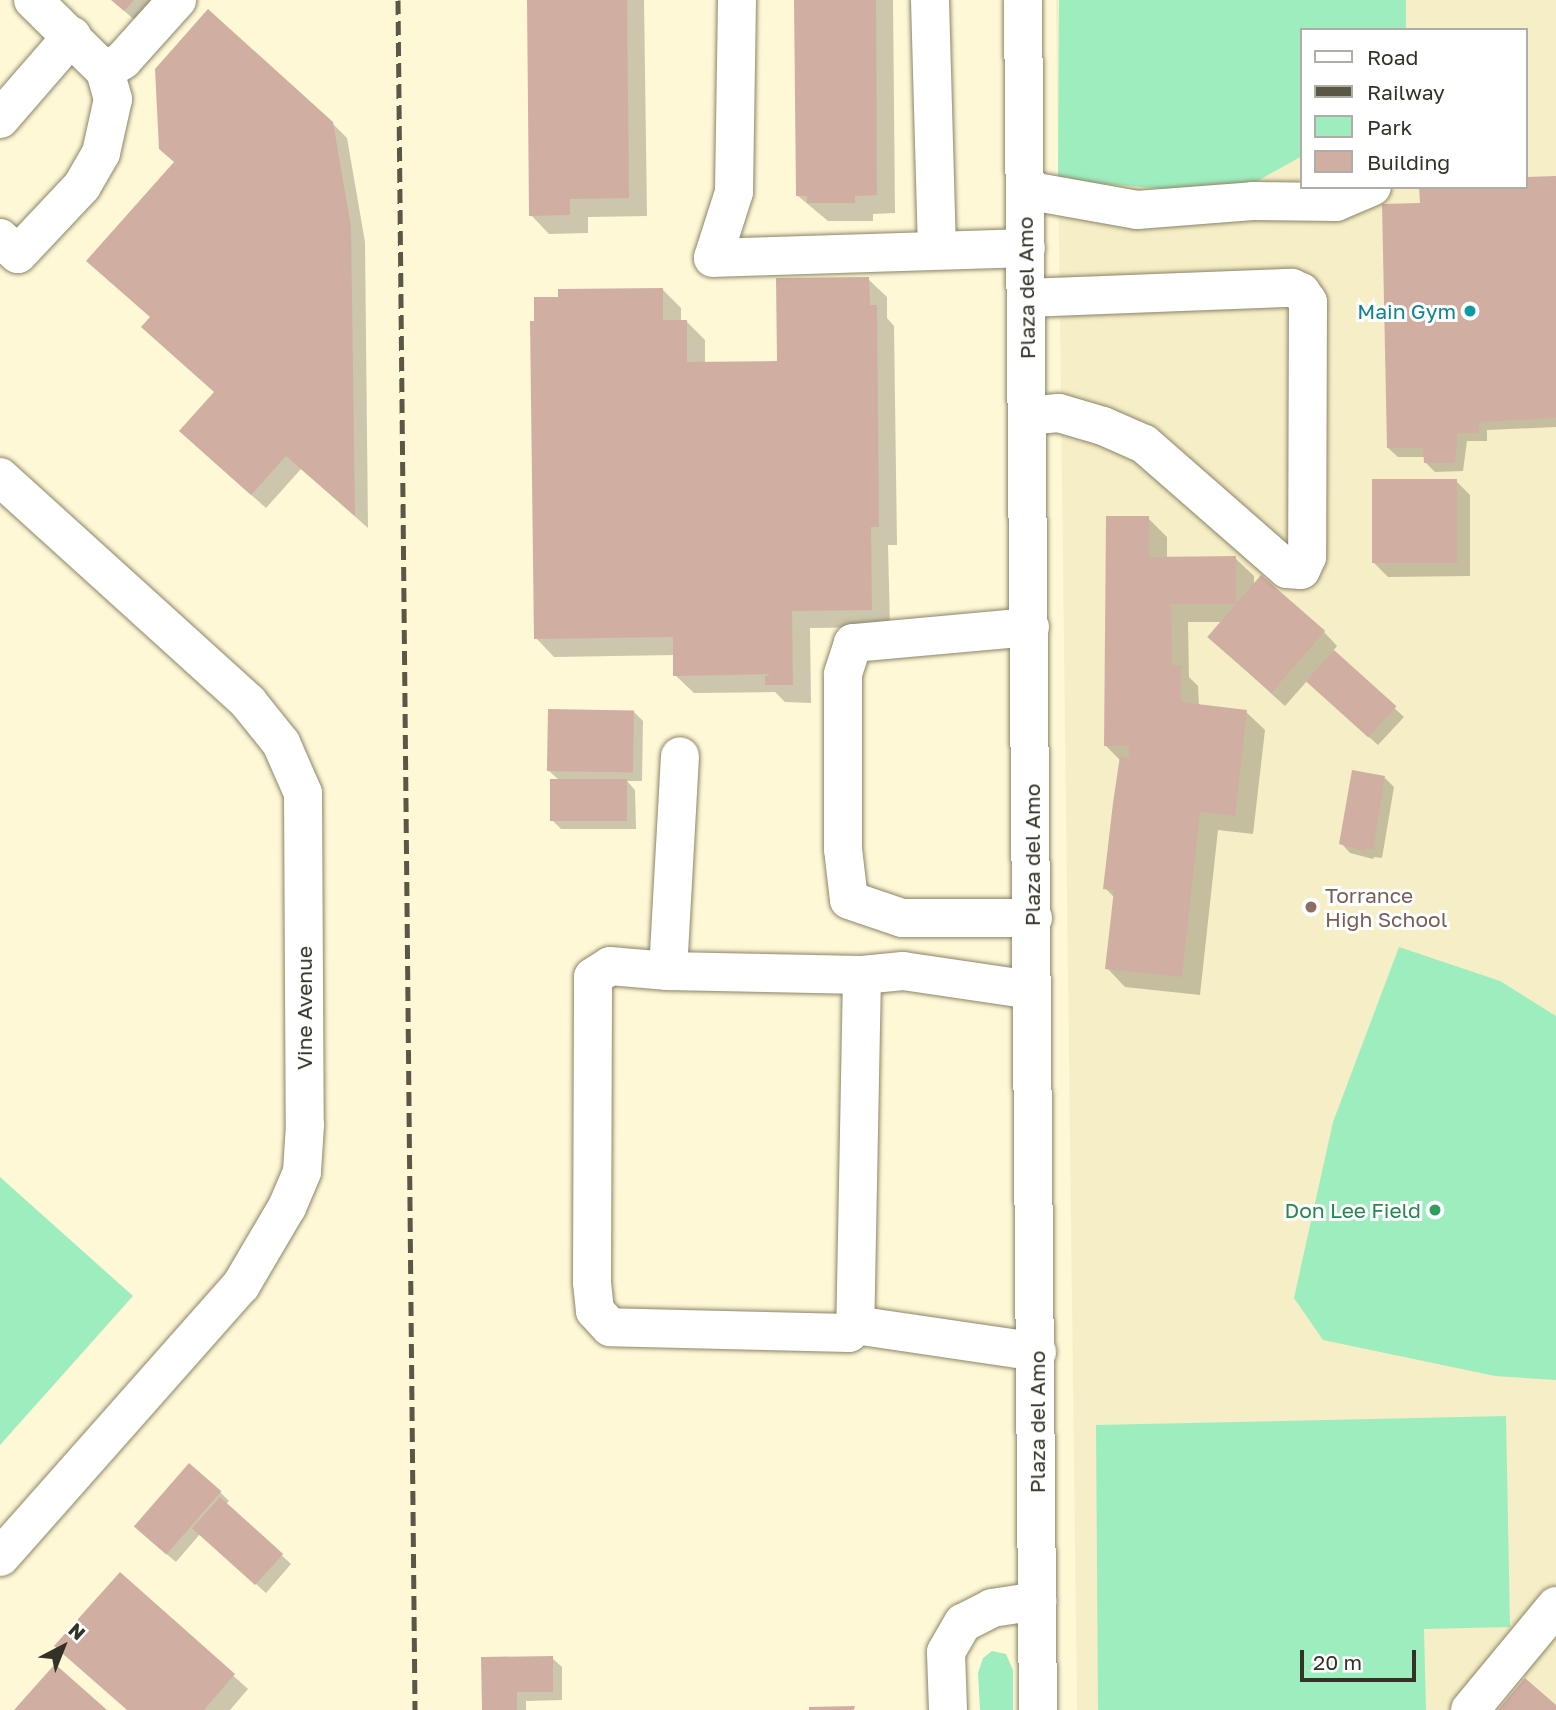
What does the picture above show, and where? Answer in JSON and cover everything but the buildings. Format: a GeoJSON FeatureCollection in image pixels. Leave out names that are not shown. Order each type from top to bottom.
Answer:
{"type":"FeatureCollection","features":[{"type":"Feature","properties":{"kind":"main road"},"geometry":{"type":"LineString","coordinates":[[0,238],[18,254],[92,173],[108,131],[113,99],[105,71],[33,0]]}},
{"type":"Feature","properties":{"kind":"main road"},"geometry":{"type":"LineString","coordinates":[[105,71],[123,60],[177,0]]}},
{"type":"Feature","properties":{"kind":"main road"},"geometry":{"type":"LineString","coordinates":[[737,0],[734,192],[713,258],[1026,248]]}},
{"type":"Feature","properties":{"kind":"main road"},"geometry":{"type":"LineString","coordinates":[[930,0],[937,250]]}},
{"type":"Feature","properties":{"kind":"main road","name":"Plaza del Amo"},"geometry":{"type":"LineString","coordinates":[[1023,0],[1037,1352],[1038,1710]]}},
{"type":"Feature","properties":{"kind":"main road"},"geometry":{"type":"LineString","coordinates":[[0,119],[72,36]]}},
{"type":"Feature","properties":{"kind":"main road"},"geometry":{"type":"LineString","coordinates":[[1025,190],[1137,210],[1253,201],[1336,202],[1366,189]]}},
{"type":"Feature","properties":{"kind":"main road"},"geometry":{"type":"LineString","coordinates":[[1026,298],[1292,288],[1301,292],[1308,302],[1307,557],[1301,570],[1287,569],[1144,444],[1104,426],[1059,414],[1027,416]]}},
{"type":"Feature","properties":{"kind":"main road","name":"Vine Avenue"},"geometry":{"type":"LineString","coordinates":[[0,477],[248,702],[281,743],[303,793],[305,1112],[302,1172],[287,1207],[241,1285],[0,1558]]}},
{"type":"Feature","properties":{"kind":"main road"},"geometry":{"type":"LineString","coordinates":[[1030,627],[853,643],[843,674],[844,849],[849,900],[902,918],[1033,918]]}},
{"type":"Feature","properties":{"kind":"main road"},"geometry":{"type":"LineString","coordinates":[[668,971],[680,756]]}},
{"type":"Feature","properties":{"kind":"main road"},"geometry":{"type":"LineString","coordinates":[[862,975],[855,1325],[849,1333],[610,1327],[595,1311],[592,1282],[593,977],[610,966],[668,971],[862,975],[902,971],[1032,990]]}},
{"type":"Feature","properties":{"kind":"main road"},"geometry":{"type":"LineString","coordinates":[[855,1325],[1037,1352]]}},
{"type":"Feature","properties":{"kind":"main road"},"geometry":{"type":"LineString","coordinates":[[948,1710],[946,1652],[963,1623],[992,1608],[1037,1601]]}},
{"type":"Feature","properties":{"kind":"main road"},"geometry":{"type":"LineString","coordinates":[[1470,1710],[1556,1606]]}},
{"type":"Feature","properties":{"kind":"shaded area","name":"Torrance High School"},"geometry":{"type":"Polygon","coordinates":[[[1056,0],[1556,0],[1556,1710],[1077,1710],[1056,0]]]}},
{"type":"Feature","properties":{"kind":"green space"},"geometry":{"type":"Polygon","coordinates":[[[1059,0],[1406,0],[1406,28],[1300,28],[1300,157],[1252,184],[1166,189],[1058,180],[1059,0]]]}},
{"type":"Feature","properties":{"kind":"green space","name":"Don Lee Field"},"geometry":{"type":"Polygon","coordinates":[[[1399,947],[1500,981],[1556,1016],[1556,1380],[1495,1376],[1323,1340],[1294,1298],[1333,1122],[1399,947]]]}},
{"type":"Feature","properties":{"kind":"green space"},"geometry":{"type":"Polygon","coordinates":[[[0,1177],[133,1296],[0,1445],[0,1177]]]}},
{"type":"Feature","properties":{"kind":"green space"},"geometry":{"type":"Polygon","coordinates":[[[1506,1416],[1510,1627],[1424,1629],[1426,1710],[1098,1710],[1096,1425],[1506,1416]]]}},
{"type":"Feature","properties":{"kind":"green space"},"geometry":{"type":"Polygon","coordinates":[[[992,1651],[1006,1654],[1013,1670],[1013,1710],[980,1710],[978,1673],[983,1658],[992,1651]]]}},
{"type":"Feature","properties":{"kind":"railway"},"geometry":{"type":"LineString","coordinates":[[398,0],[415,1710]]}},
{"type":"Feature","properties":{"kind":"place","name":"Main Gym"},"geometry":{"type":"Point","coordinates":[1470,311]}},
{"type":"Feature","properties":{"kind":"place","name":"Torrance High School"},"geometry":{"type":"Point","coordinates":[1311,907]}},
{"type":"Feature","properties":{"kind":"place","name":"Don Lee Field"},"geometry":{"type":"Point","coordinates":[1435,1210]}}]}
